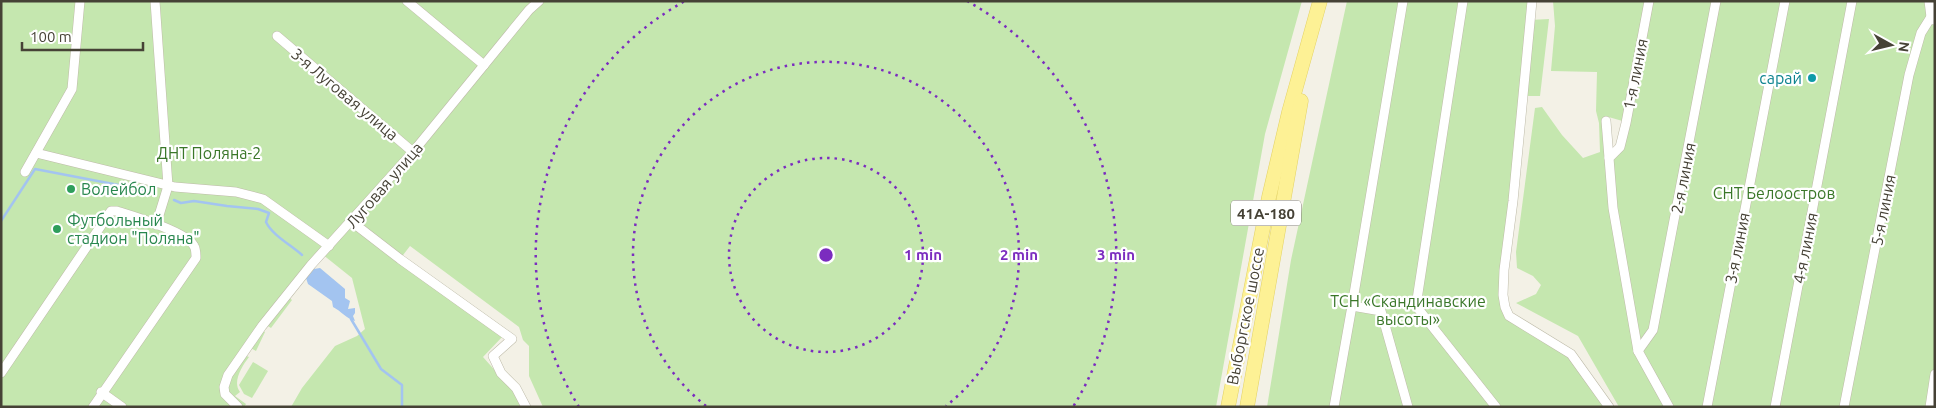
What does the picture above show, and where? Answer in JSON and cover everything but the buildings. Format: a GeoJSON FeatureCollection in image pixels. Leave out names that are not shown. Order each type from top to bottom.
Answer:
{"type":"FeatureCollection","features":[{"type":"Feature","properties":{"kind":"main road","name":"Выборгское шоссе"},"geometry":{"type":"LineString","coordinates":[[1228,407],[1269,197],[1289,112],[1320,1]]}},
{"type":"Feature","properties":{"kind":"main road","name":"Выборгское шоссе"},"geometry":{"type":"LineString","coordinates":[[1247,407],[1315,22]]}},
{"type":"Feature","properties":{"kind":"street"},"geometry":{"type":"LineString","coordinates":[[25,172],[72,89],[80,1]]}},
{"type":"Feature","properties":{"kind":"street"},"geometry":{"type":"LineString","coordinates":[[155,1],[168,186],[156,225]]}},
{"type":"Feature","properties":{"kind":"street"},"geometry":{"type":"LineString","coordinates":[[407,1],[484,65]]}},
{"type":"Feature","properties":{"kind":"street","name":"Луговая улица"},"geometry":{"type":"LineString","coordinates":[[238,407],[225,394],[225,381],[261,327],[310,265],[352,222],[413,152],[529,10],[539,1]]}},
{"type":"Feature","properties":{"kind":"street"},"geometry":{"type":"LineString","coordinates":[[1334,407],[1402,1]]}},
{"type":"Feature","properties":{"kind":"street"},"geometry":{"type":"LineString","coordinates":[[1463,1],[1416,306],[1496,407]]}},
{"type":"Feature","properties":{"kind":"street"},"geometry":{"type":"LineString","coordinates":[[1532,1],[1513,201],[1504,270],[1504,307],[1509,316],[1571,354],[1609,407]]}},
{"type":"Feature","properties":{"kind":"street","name":"1-я линия"},"geometry":{"type":"LineString","coordinates":[[1609,158],[1620,147],[1649,1]]}},
{"type":"Feature","properties":{"kind":"street","name":"2-я линия"},"geometry":{"type":"LineString","coordinates":[[1638,351],[1654,330],[1716,1]]}},
{"type":"Feature","properties":{"kind":"street","name":"3-я линия"},"geometry":{"type":"LineString","coordinates":[[1707,407],[1785,1]]}},
{"type":"Feature","properties":{"kind":"street","name":"4-я линия"},"geometry":{"type":"LineString","coordinates":[[1775,407],[1852,1]]}},
{"type":"Feature","properties":{"kind":"street"},"geometry":{"type":"LineString","coordinates":[[1929,1],[1933,19]]}},
{"type":"Feature","properties":{"kind":"street","name":"5-я линия"},"geometry":{"type":"LineString","coordinates":[[1844,407],[1909,75],[1921,33],[1933,19]]}},
{"type":"Feature","properties":{"kind":"street","name":"3-я Луговая улица"},"geometry":{"type":"LineString","coordinates":[[277,36],[413,152]]}},
{"type":"Feature","properties":{"kind":"street"},"geometry":{"type":"LineString","coordinates":[[1606,120],[1613,208],[1638,351],[1669,407]]}},
{"type":"Feature","properties":{"kind":"street"},"geometry":{"type":"LineString","coordinates":[[36,153],[168,186],[254,196],[263,199],[329,246]]}},
{"type":"Feature","properties":{"kind":"street"},"geometry":{"type":"LineString","coordinates":[[1,373],[111,211],[117,211],[156,225],[186,238],[195,247],[196,258],[92,407]]}},
{"type":"Feature","properties":{"kind":"street"},"geometry":{"type":"LineString","coordinates":[[352,222],[400,259],[512,339],[494,356],[501,374],[516,388],[526,407]]}},
{"type":"Feature","properties":{"kind":"street"},"geometry":{"type":"LineString","coordinates":[[1352,306],[1382,311],[1408,407]]}},
{"type":"Feature","properties":{"kind":"street"},"geometry":{"type":"LineString","coordinates":[[1930,407],[1935,374]]}},
{"type":"Feature","properties":{"kind":"street"},"geometry":{"type":"LineString","coordinates":[[101,392],[122,407]]}},
{"type":"Feature","properties":{"kind":"green space","name":"ДНТ Поляна-2"},"geometry":{"type":"Polygon","coordinates":[[[1,1],[1302,1],[1265,134],[1216,407],[543,407],[529,376],[529,346],[523,340],[519,327],[410,246],[400,259],[503,336],[483,357],[515,393],[522,407],[291,407],[302,388],[335,346],[357,336],[365,329],[352,278],[322,254],[286,295],[292,300],[271,328],[263,323],[259,328],[265,332],[256,351],[247,346],[242,354],[249,357],[237,379],[240,392],[235,396],[246,404],[244,407],[1,407],[1,1]]]}},
{"type":"Feature","properties":{"kind":"green space","name":"ТСН «Скандинавские высоты»"},"geometry":{"type":"Polygon","coordinates":[[[1347,1],[1532,1],[1530,20],[1549,19],[1540,96],[1524,96],[1504,270],[1509,316],[1571,354],[1609,407],[1267,407],[1291,260],[1347,1]]]}},
{"type":"Feature","properties":{"kind":"green space","name":"СНТ Белоостров"},"geometry":{"type":"Polygon","coordinates":[[[1553,1],[1929,1],[1935,21],[1935,407],[1619,407],[1578,336],[1516,303],[1536,294],[1541,285],[1533,276],[1517,268],[1516,252],[1535,108],[1542,107],[1562,135],[1583,158],[1600,152],[1599,123],[1596,111],[1597,72],[1551,71],[1555,26],[1553,1]],[[1605,116],[1609,158],[1620,147],[1626,122],[1605,116]]]}},
{"type":"Feature","properties":{"kind":"green space"},"geometry":{"type":"Polygon","coordinates":[[[253,362],[268,371],[252,398],[244,394],[239,385],[253,362]]]}},
{"type":"Feature","properties":{"kind":"water"},"geometry":{"type":"Polygon","coordinates":[[[320,268],[345,289],[345,298],[350,301],[348,309],[355,308],[353,316],[355,321],[349,319],[333,307],[332,301],[308,284],[306,278],[314,269],[320,268]]]}},
{"type":"Feature","properties":{"kind":"waterway"},"geometry":{"type":"LineString","coordinates":[[1,221],[35,169],[155,192]]}},
{"type":"Feature","properties":{"kind":"waterway"},"geometry":{"type":"LineString","coordinates":[[174,200],[181,203],[194,201],[258,209],[269,213],[266,222],[269,227],[277,236],[302,255]]}},
{"type":"Feature","properties":{"kind":"waterway"},"geometry":{"type":"LineString","coordinates":[[351,319],[381,369],[402,385],[402,407]]}},
{"type":"Feature","properties":{"kind":"place","name":"сарай"},"geometry":{"type":"Point","coordinates":[1812,78]}},
{"type":"Feature","properties":{"kind":"place","name":"Волейбол"},"geometry":{"type":"Point","coordinates":[71,189]}},
{"type":"Feature","properties":{"kind":"place","name":"Футбольный стадион \"Поляна\""},"geometry":{"type":"Point","coordinates":[57,229]}}]}
